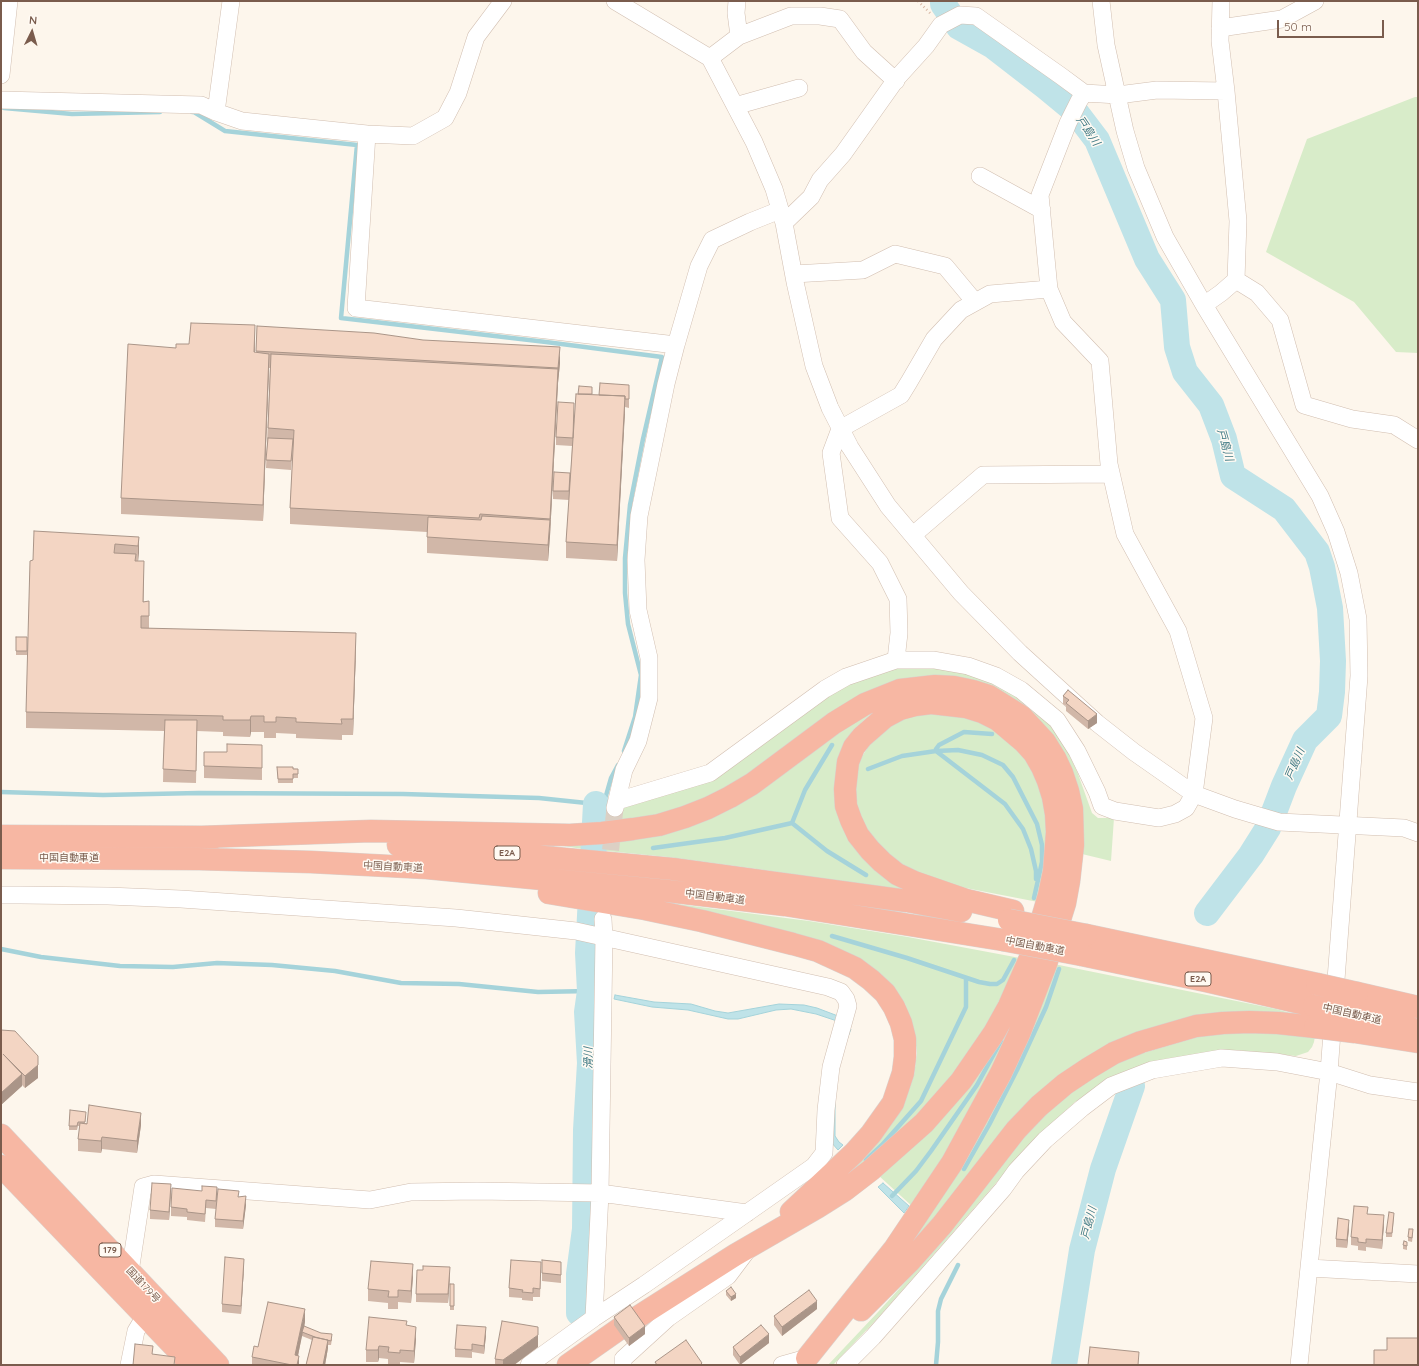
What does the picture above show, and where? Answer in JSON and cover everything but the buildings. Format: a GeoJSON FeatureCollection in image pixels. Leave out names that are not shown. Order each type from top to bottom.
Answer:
{"type":"FeatureCollection","features":[{"type":"Feature","properties":{"kind":"highway"},"geometry":{"type":"LineString","coordinates":[[202,837],[371,832],[570,834],[633,830],[659,825],[685,817],[730,797],[752,784],[834,723],[865,704],[900,690],[935,686],[967,689],[989,696],[1020,716],[1045,742],[1055,758],[1062,773],[1072,809],[1073,845],[1069,882],[1065,903],[1046,964],[1019,1034],[1001,1074],[952,1163],[895,1248],[855,1300],[803,1362]]}},
{"type":"Feature","properties":{"kind":"highway"},"geometry":{"type":"LineString","coordinates":[[568,1365],[622,1327],[757,1242],[845,1190],[871,1170],[924,1122],[961,1081],[994,1033],[1009,1006],[1031,956],[1049,895],[1054,871],[1057,832],[1055,808],[1048,781],[1042,767],[1024,742],[998,720],[982,712],[966,707],[931,703],[900,709],[885,717],[862,736],[854,747],[848,762],[845,789],[846,806],[858,835],[870,850],[897,874],[914,882],[966,900],[1008,924],[1085,940]]}},
{"type":"Feature","properties":{"kind":"highway","name":"中国自動車道"},"geometry":{"type":"LineString","coordinates":[[1,836],[202,837],[312,840],[512,854],[673,869],[907,901],[1085,940],[1276,974],[1418,1007]]}},
{"type":"Feature","properties":{"kind":"highway","name":"中国自動車道"},"geometry":{"type":"LineString","coordinates":[[1,858],[199,859],[382,866],[536,878],[668,891],[785,905],[1008,924]]}},
{"type":"Feature","properties":{"kind":"highway"},"geometry":{"type":"LineString","coordinates":[[382,866],[429,882],[513,888],[578,897],[645,909],[755,934],[793,944],[837,959],[855,968],[885,993],[894,1007],[901,1023],[905,1039],[903,1073],[893,1103],[884,1117],[854,1153],[757,1242]]}},
{"type":"Feature","properties":{"kind":"highway","name":"中国自動車道"},"geometry":{"type":"LineString","coordinates":[[1085,940],[1206,981],[1314,1006],[1356,1024],[1418,1030]]}},
{"type":"Feature","properties":{"kind":"highway"},"geometry":{"type":"LineString","coordinates":[[803,1362],[861,1310],[910,1261],[942,1225],[1006,1142],[1039,1106],[1065,1084],[1114,1054],[1141,1042],[1196,1026],[1223,1022],[1278,1023],[1315,1027],[1356,1024],[1418,1042]]}},
{"type":"Feature","properties":{"kind":"highway","name":"国道179号"},"geometry":{"type":"LineString","coordinates":[[4,1143],[124,1280],[153,1310],[218,1365]]}},
{"type":"Feature","properties":{"kind":"highway","name":"国道179号"},"geometry":{"type":"LineString","coordinates":[[1,1166],[124,1280]]}},
{"type":"Feature","properties":{"kind":"highway","name":"国道179号"},"geometry":{"type":"LineString","coordinates":[[153,1310],[192,1365]]}},
{"type":"Feature","properties":{"kind":"street"},"geometry":{"type":"LineString","coordinates":[[1,76],[9,1]]}},
{"type":"Feature","properties":{"kind":"street"},"geometry":{"type":"LineString","coordinates":[[216,112],[231,1]]}},
{"type":"Feature","properties":{"kind":"street"},"geometry":{"type":"LineString","coordinates":[[1,100],[201,105],[242,121],[367,134],[413,136],[445,118],[458,94],[476,37],[503,1]]}},
{"type":"Feature","properties":{"kind":"street"},"geometry":{"type":"LineString","coordinates":[[615,1],[710,58],[761,158],[774,189],[782,217],[814,366],[830,408],[850,447],[888,506],[961,593],[1020,653],[1097,723],[1134,752],[1194,794],[1235,809],[1279,822],[1404,828],[1418,833]]}},
{"type":"Feature","properties":{"kind":"street"},"geometry":{"type":"LineString","coordinates":[[737,1],[736,13],[739,36]]}},
{"type":"Feature","properties":{"kind":"street"},"geometry":{"type":"LineString","coordinates":[[1101,1],[1106,45],[1125,130],[1136,168],[1165,237],[1204,305],[1320,496],[1336,532],[1349,573],[1358,619],[1359,676],[1329,1072],[1299,1365]]}},
{"type":"Feature","properties":{"kind":"street"},"geometry":{"type":"LineString","coordinates":[[1221,1],[1220,41],[1238,221],[1236,280]]}},
{"type":"Feature","properties":{"kind":"street"},"geometry":{"type":"LineString","coordinates":[[1220,28],[1282,19],[1315,1]]}},
{"type":"Feature","properties":{"kind":"street"},"geometry":{"type":"LineString","coordinates":[[710,58],[739,36],[791,16],[820,16],[840,19],[864,52],[896,81]]}},
{"type":"Feature","properties":{"kind":"street"},"geometry":{"type":"LineString","coordinates":[[1082,97],[1068,123],[1040,195],[1049,289],[1063,322],[1100,361],[1109,464],[1125,534],[1178,631],[1204,718],[1194,794],[1186,808],[1175,814],[1159,818],[1115,811],[1102,806],[1097,792],[1057,720],[1020,690],[996,676],[968,666],[934,660],[896,660],[846,677],[825,689],[710,773],[616,804],[624,770],[638,741],[649,698],[649,658],[638,610],[636,560],[639,516],[664,392],[676,345],[699,266],[712,240],[750,222],[782,217],[811,197],[820,180],[843,154],[896,81],[941,25],[954,18],[976,16],[1061,76],[1082,97],[1118,95],[1157,90],[1226,91]]}},
{"type":"Feature","properties":{"kind":"street"},"geometry":{"type":"LineString","coordinates":[[735,106],[799,88]]}},
{"type":"Feature","properties":{"kind":"street"},"geometry":{"type":"LineString","coordinates":[[367,134],[356,308],[676,345]]}},
{"type":"Feature","properties":{"kind":"street"},"geometry":{"type":"LineString","coordinates":[[980,176],[1042,210]]}},
{"type":"Feature","properties":{"kind":"street"},"geometry":{"type":"LineString","coordinates":[[794,274],[863,270],[895,254],[945,266],[975,302]]}},
{"type":"Feature","properties":{"kind":"street"},"geometry":{"type":"LineString","coordinates":[[1204,305],[1236,280]]}},
{"type":"Feature","properties":{"kind":"street"},"geometry":{"type":"LineString","coordinates":[[1236,280],[1257,293],[1280,320],[1304,405],[1352,419],[1394,424],[1418,440]]}},
{"type":"Feature","properties":{"kind":"street"},"geometry":{"type":"LineString","coordinates":[[896,660],[899,633],[898,599],[880,563],[840,518],[831,453],[840,429],[900,394],[910,382],[934,339],[961,310],[990,294],[1049,289]]}},
{"type":"Feature","properties":{"kind":"street"},"geometry":{"type":"LineString","coordinates":[[913,535],[983,475],[1111,474]]}},
{"type":"Feature","properties":{"kind":"street"},"geometry":{"type":"LineString","coordinates":[[1,896],[64,895],[181,899],[456,918],[576,932],[828,987],[841,992],[846,999],[848,1006],[831,1067],[826,1110],[824,1153],[814,1166],[594,1318],[529,1365]]}},
{"type":"Feature","properties":{"kind":"street"},"geometry":{"type":"LineString","coordinates":[[594,1318],[600,1193],[604,938],[603,919]]}},
{"type":"Feature","properties":{"kind":"street"},"geometry":{"type":"LineString","coordinates":[[845,1365],[873,1337],[1003,1189],[1016,1171],[1045,1140],[1082,1108],[1111,1086],[1152,1070],[1222,1058],[1277,1062],[1329,1072],[1370,1085],[1418,1092]]}},
{"type":"Feature","properties":{"kind":"street"},"geometry":{"type":"LineString","coordinates":[[124,1280],[143,1187],[154,1184],[370,1200],[411,1192],[477,1191],[600,1193],[747,1213]]}},
{"type":"Feature","properties":{"kind":"street"},"geometry":{"type":"LineString","coordinates":[[623,1365],[623,1360],[668,1318],[728,1276],[757,1242]]}},
{"type":"Feature","properties":{"kind":"street"},"geometry":{"type":"LineString","coordinates":[[1309,1268],[1418,1274]]}},
{"type":"Feature","properties":{"kind":"street"},"geometry":{"type":"LineString","coordinates":[[130,1365],[136,1331],[153,1310]]}},
{"type":"Feature","properties":{"kind":"street"},"geometry":{"type":"LineString","coordinates":[[782,1365],[803,1362]]}},
{"type":"Feature","properties":{"kind":"green space"},"geometry":{"type":"Polygon","coordinates":[[[1418,97],[1418,353],[1396,352],[1354,302],[1266,252],[1307,139],[1418,97]]]}},
{"type":"Feature","properties":{"kind":"green space"},"geometry":{"type":"Polygon","coordinates":[[[899,667],[928,667],[950,670],[978,677],[1012,692],[1043,717],[1063,741],[1078,774],[1092,813],[1098,818],[1114,818],[1111,861],[1082,854],[1079,797],[929,677],[748,777],[670,814],[618,824],[620,813],[623,808],[703,783],[830,695],[857,681],[899,667]]]}},
{"type":"Feature","properties":{"kind":"green space"},"geometry":{"type":"Polygon","coordinates":[[[881,705],[853,730],[841,754],[835,790],[917,893],[668,857],[558,845],[639,838],[830,737],[881,705]]]}},
{"type":"Feature","properties":{"kind":"green space"},"geometry":{"type":"Polygon","coordinates":[[[947,712],[988,725],[1017,748],[1030,764],[1046,805],[1047,860],[1038,902],[950,885],[918,873],[897,861],[877,845],[862,824],[854,799],[854,777],[860,760],[872,740],[886,728],[913,714],[947,712]]]}},
{"type":"Feature","properties":{"kind":"green space"},"geometry":{"type":"Polygon","coordinates":[[[623,897],[809,921],[908,937],[1020,958],[985,1030],[960,1067],[929,1104],[893,1139],[816,1200],[902,1107],[914,1075],[917,1053],[914,1030],[905,1004],[890,984],[623,897]]]}},
{"type":"Feature","properties":{"kind":"green space"},"geometry":{"type":"Polygon","coordinates":[[[1054,964],[1276,1009],[1298,1015],[1093,1057],[880,1279],[1054,964]]]}},
{"type":"Feature","properties":{"kind":"green space"},"geometry":{"type":"Polygon","coordinates":[[[1022,1005],[974,1108],[913,1207],[878,1175],[1022,1005]]]}},
{"type":"Feature","properties":{"kind":"green space"},"geometry":{"type":"Polygon","coordinates":[[[1258,1031],[1315,1036],[1312,1047],[1308,1052],[1296,1056],[1235,1050],[1210,1052],[1165,1059],[1137,1067],[1121,1074],[1075,1102],[1031,1143],[878,1318],[833,1365],[828,1365],[929,1256],[1018,1143],[1052,1108],[1076,1088],[1110,1067],[1133,1056],[1204,1035],[1258,1031]]]}},
{"type":"Feature","properties":{"kind":"water"},"geometry":{"type":"Polygon","coordinates":[[[615,995],[654,1002],[691,1004],[728,1013],[779,1004],[804,1005],[838,1016],[837,1021],[816,1014],[791,1009],[776,1010],[738,1019],[728,1019],[688,1010],[652,1007],[614,999],[615,995]]]}},
{"type":"Feature","properties":{"kind":"water"},"geometry":{"type":"Polygon","coordinates":[[[846,1027],[851,1029],[841,1055],[835,1093],[835,1136],[843,1145],[838,1150],[831,1142],[830,1103],[846,1027]]]}},
{"type":"Feature","properties":{"kind":"water"},"geometry":{"type":"Polygon","coordinates":[[[883,1183],[909,1206],[904,1213],[878,1187],[883,1183]]]}},
{"type":"Feature","properties":{"kind":"waterway","name":"戸島川"},"geometry":{"type":"LineString","coordinates":[[943,1],[943,4],[959,27],[993,46],[1046,87],[1075,111],[1097,140],[1147,259],[1173,300],[1177,347],[1185,372],[1211,405],[1224,439],[1233,476],[1284,509],[1317,552],[1322,567],[1330,608],[1333,661],[1332,692],[1329,716],[1305,740],[1284,786],[1268,828],[1251,855],[1207,913]]}},
{"type":"Feature","properties":{"kind":"waterway"},"geometry":{"type":"LineString","coordinates":[[4,108],[72,114],[160,112]]}},
{"type":"Feature","properties":{"kind":"waterway"},"geometry":{"type":"LineString","coordinates":[[192,112],[225,131],[357,145],[341,318],[662,357],[643,439],[630,505],[625,558],[625,593],[628,624],[641,675],[635,717],[624,751]]}},
{"type":"Feature","properties":{"kind":"waterway"},"geometry":{"type":"LineString","coordinates":[[936,749],[939,745],[964,732],[992,734]]}},
{"type":"Feature","properties":{"kind":"waterway"},"geometry":{"type":"LineString","coordinates":[[792,823],[805,790],[832,745]]}},
{"type":"Feature","properties":{"kind":"waterway"},"geometry":{"type":"LineString","coordinates":[[868,769],[902,756],[936,751],[958,750],[982,755],[1003,765],[1013,777],[1037,824],[1042,845],[1042,862],[1034,898]]}},
{"type":"Feature","properties":{"kind":"waterway"},"geometry":{"type":"LineString","coordinates":[[936,751],[1005,804],[1023,829],[1031,849],[1036,871],[1036,879]]}},
{"type":"Feature","properties":{"kind":"waterway"},"geometry":{"type":"LineString","coordinates":[[1,792],[103,795],[199,793],[403,794],[539,798],[596,804],[605,799],[611,778],[618,765]]}},
{"type":"Feature","properties":{"kind":"waterway","name":"滑川"},"geometry":{"type":"LineString","coordinates":[[579,1313],[579,1274],[585,1229],[586,1130],[590,1063],[587,1012],[590,991],[588,953],[596,804]]}},
{"type":"Feature","properties":{"kind":"waterway"},"geometry":{"type":"LineString","coordinates":[[653,848],[725,838],[792,823],[827,851],[866,875]]}},
{"type":"Feature","properties":{"kind":"waterway"},"geometry":{"type":"LineString","coordinates":[[832,936],[907,958],[979,982],[990,984],[997,984],[1003,980],[1014,960]]}},
{"type":"Feature","properties":{"kind":"waterway"},"geometry":{"type":"LineString","coordinates":[[1,949],[41,957],[120,966],[173,967],[217,963],[272,965],[335,971],[401,983],[459,984],[538,992],[590,991]]}},
{"type":"Feature","properties":{"kind":"waterway"},"geometry":{"type":"LineString","coordinates":[[964,1169],[989,1125],[1017,1070],[1046,1007],[1059,969]]}},
{"type":"Feature","properties":{"kind":"waterway"},"geometry":{"type":"LineString","coordinates":[[866,1160],[882,1145],[921,1101],[966,1007],[966,978]]}},
{"type":"Feature","properties":{"kind":"waterway"},"geometry":{"type":"LineString","coordinates":[[892,1196],[916,1171],[931,1151],[977,1085],[1001,1041]]}},
{"type":"Feature","properties":{"kind":"waterway","name":"戸島川"},"geometry":{"type":"LineString","coordinates":[[1064,1365],[1082,1250],[1103,1169],[1132,1086]]}},
{"type":"Feature","properties":{"kind":"waterway"},"geometry":{"type":"LineString","coordinates":[[936,1365],[938,1311],[941,1299],[958,1265]]}},
{"type":"Feature","properties":{"kind":"tunnel"},"geometry":{"type":"LineString","coordinates":[[608,875],[615,808]]}}]}
